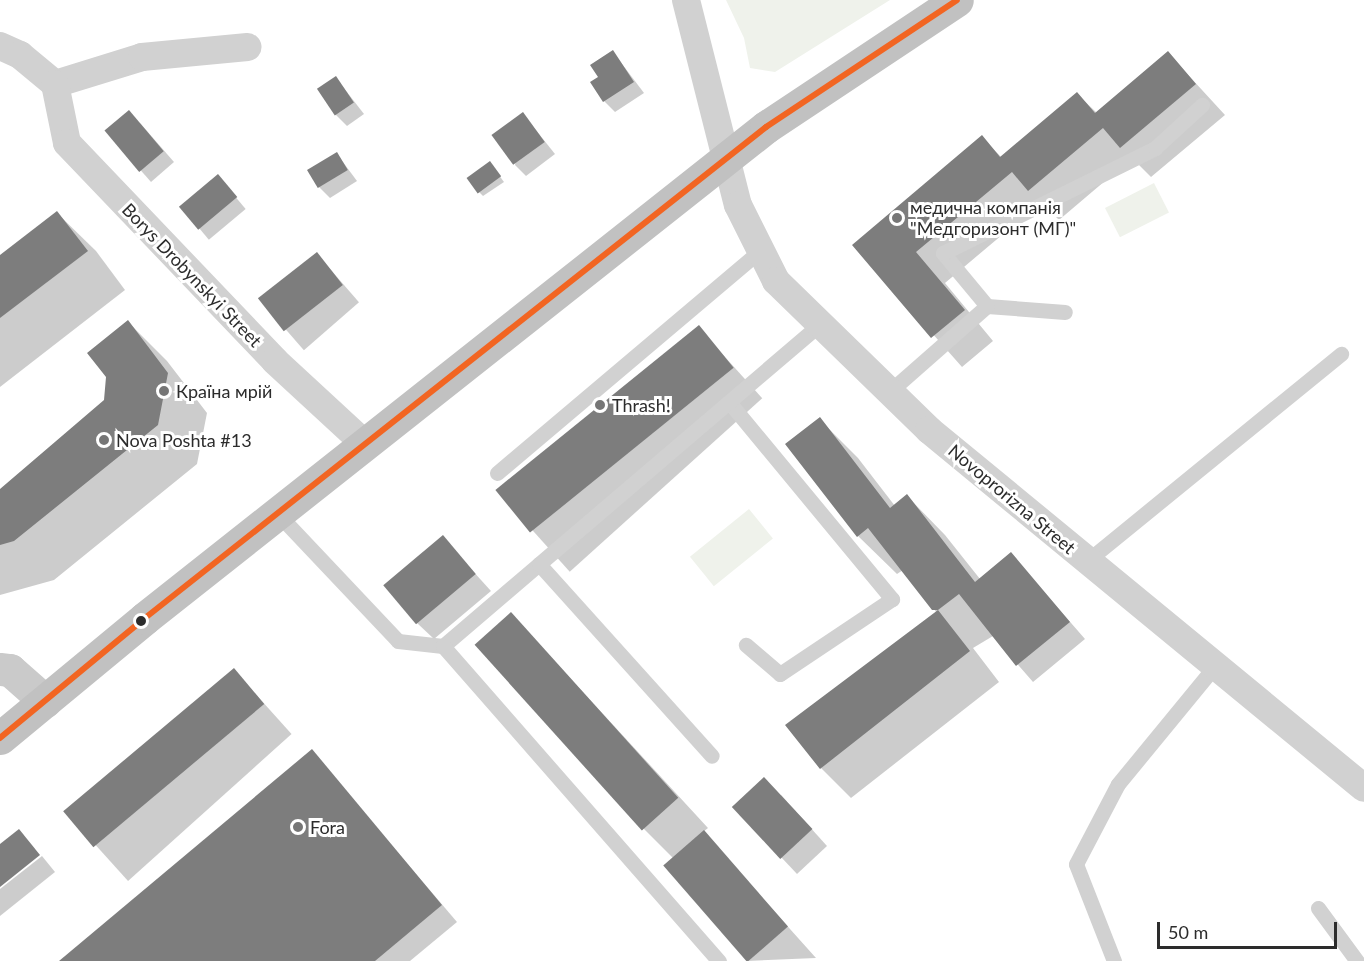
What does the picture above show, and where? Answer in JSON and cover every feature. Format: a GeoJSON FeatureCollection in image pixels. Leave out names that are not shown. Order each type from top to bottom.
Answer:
{"type":"FeatureCollection","features":[{"type":"Feature","properties":{"kind":"highway"},"geometry":{"type":"LineString","coordinates":[[0,738],[277,513],[726,157],[831,82],[957,0]]}},
{"type":"Feature","properties":{"kind":"main road"},"geometry":{"type":"LineString","coordinates":[[0,669],[10,670],[45,701]]}},
{"type":"Feature","properties":{"kind":"street","name":"Novoprorizna Street"},"geometry":{"type":"LineString","coordinates":[[686,0],[738,205],[776,281],[929,430],[1364,789]]}},
{"type":"Feature","properties":{"kind":"street"},"geometry":{"type":"LineString","coordinates":[[0,46],[20,55],[55,84],[142,57],[248,47]]}},
{"type":"Feature","properties":{"kind":"street","name":"Borys Drobynskyi Street"},"geometry":{"type":"LineString","coordinates":[[55,84],[67,143],[275,361],[365,444]]}},
{"type":"Feature","properties":{"kind":"lane"},"geometry":{"type":"LineString","coordinates":[[987,306],[943,253],[1155,148],[1202,105]]}},
{"type":"Feature","properties":{"kind":"lane"},"geometry":{"type":"LineString","coordinates":[[497,473],[761,250]]}},
{"type":"Feature","properties":{"kind":"lane"},"geometry":{"type":"LineString","coordinates":[[889,392],[987,306],[1065,312]]}},
{"type":"Feature","properties":{"kind":"lane"},"geometry":{"type":"LineString","coordinates":[[442,646],[820,324]]}},
{"type":"Feature","properties":{"kind":"lane"},"geometry":{"type":"LineString","coordinates":[[1088,561],[1341,354]]}},
{"type":"Feature","properties":{"kind":"lane"},"geometry":{"type":"LineString","coordinates":[[729,402],[892,599],[780,674],[746,645]]}},
{"type":"Feature","properties":{"kind":"lane"},"geometry":{"type":"LineString","coordinates":[[277,513],[398,641],[442,646],[719,961]]}},
{"type":"Feature","properties":{"kind":"lane"},"geometry":{"type":"LineString","coordinates":[[539,564],[712,756]]}},
{"type":"Feature","properties":{"kind":"lane"},"geometry":{"type":"LineString","coordinates":[[1111,959],[1076,864],[1118,784],[1215,666]]}},
{"type":"Feature","properties":{"kind":"lane"},"geometry":{"type":"LineString","coordinates":[[1318,908],[1357,961]]}},
{"type":"Feature","properties":{"kind":"shaded area"},"geometry":{"type":"Polygon","coordinates":[[[726,0],[890,0],[775,72],[750,68],[744,38],[726,0]]]}},
{"type":"Feature","properties":{"kind":"shaded area"},"geometry":{"type":"Polygon","coordinates":[[[1154,183],[1169,212],[1120,237],[1105,208],[1154,183]]]}},
{"type":"Feature","properties":{"kind":"shaded area"},"geometry":{"type":"Polygon","coordinates":[[[749,509],[773,539],[714,586],[690,557],[749,509]]]}},
{"type":"Feature","properties":{"kind":"building"},"geometry":{"type":"Polygon","coordinates":[[[613,50],[634,82],[603,102],[590,82],[598,77],[590,65],[613,50]]]}},
{"type":"Feature","properties":{"kind":"building"},"geometry":{"type":"Polygon","coordinates":[[[1168,51],[1196,84],[1120,148],[1103,128],[1028,191],[1012,172],[916,252],[965,310],[931,338],[852,245],[982,135],[1000,157],[1077,92],[1095,113],[1168,51]]]}},
{"type":"Feature","properties":{"kind":"building"},"geometry":{"type":"Polygon","coordinates":[[[336,76],[354,103],[335,115],[317,89],[336,76]]]}},
{"type":"Feature","properties":{"kind":"building"},"geometry":{"type":"Polygon","coordinates":[[[129,110],[164,151],[139,172],[104,131],[129,110]]]}},
{"type":"Feature","properties":{"kind":"building"},"geometry":{"type":"Polygon","coordinates":[[[523,112],[545,142],[513,165],[491,135],[523,112]]]}},
{"type":"Feature","properties":{"kind":"building"},"geometry":{"type":"Polygon","coordinates":[[[337,152],[348,170],[318,188],[307,170],[337,152]]]}},
{"type":"Feature","properties":{"kind":"building"},"geometry":{"type":"Polygon","coordinates":[[[490,161],[501,176],[478,193],[467,178],[490,161]]]}},
{"type":"Feature","properties":{"kind":"building"},"geometry":{"type":"Polygon","coordinates":[[[218,174],[237,197],[198,230],[179,207],[218,174]]]}},
{"type":"Feature","properties":{"kind":"building"},"geometry":{"type":"Polygon","coordinates":[[[57,211],[88,251],[0,318],[0,255],[57,211]]]}},
{"type":"Feature","properties":{"kind":"building"},"geometry":{"type":"Polygon","coordinates":[[[317,252],[343,285],[284,331],[258,298],[317,252]]]}},
{"type":"Feature","properties":{"kind":"building"},"geometry":{"type":"Polygon","coordinates":[[[128,320],[168,373],[158,425],[14,541],[0,545],[0,489],[104,400],[106,377],[87,353],[128,320]]]}},
{"type":"Feature","properties":{"kind":"building"},"geometry":{"type":"Polygon","coordinates":[[[699,325],[734,368],[530,533],[495,490],[699,325]]]}},
{"type":"Feature","properties":{"kind":"building"},"geometry":{"type":"Polygon","coordinates":[[[820,417],[890,508],[907,494],[975,582],[1011,552],[1070,622],[1016,666],[959,594],[938,610],[932,610],[868,528],[857,537],[785,444],[820,417]]]}},
{"type":"Feature","properties":{"kind":"building"},"geometry":{"type":"Polygon","coordinates":[[[443,535],[476,574],[416,624],[383,585],[443,535]]]}},
{"type":"Feature","properties":{"kind":"building"},"geometry":{"type":"Polygon","coordinates":[[[938,610],[970,651],[820,769],[785,725],[938,610]]]}},
{"type":"Feature","properties":{"kind":"building"},"geometry":{"type":"Polygon","coordinates":[[[511,612],[678,798],[642,831],[475,645],[511,612]]]}},
{"type":"Feature","properties":{"kind":"building"},"geometry":{"type":"Polygon","coordinates":[[[234,668],[264,704],[93,847],[63,811],[234,668]]]}},
{"type":"Feature","properties":{"kind":"building","name":"Fora"},"geometry":{"type":"Polygon","coordinates":[[[312,749],[442,905],[375,961],[59,961],[312,749]]]}},
{"type":"Feature","properties":{"kind":"building"},"geometry":{"type":"Polygon","coordinates":[[[764,777],[812,829],[780,859],[732,807],[764,777]]]}},
{"type":"Feature","properties":{"kind":"building"},"geometry":{"type":"Polygon","coordinates":[[[19,829],[40,855],[0,887],[0,844],[19,829]]]}},
{"type":"Feature","properties":{"kind":"building"},"geometry":{"type":"Polygon","coordinates":[[[704,830],[788,927],[746,961],[663,865],[704,830]]]}},
{"type":"Feature","properties":{"kind":"transit line"},"geometry":{"type":"LineString","coordinates":[[0,738],[145,618],[766,127],[957,0]]}},
{"type":"Feature","properties":{"kind":"place","name":"медична компанія \"Медгоризонт (МГ)\""},"geometry":{"type":"Point","coordinates":[897,218]}},
{"type":"Feature","properties":{"kind":"place","name":"Країна мрій"},"geometry":{"type":"Point","coordinates":[164,391]}},
{"type":"Feature","properties":{"kind":"place","name":"Thrash!"},"geometry":{"type":"Point","coordinates":[600,405]}},
{"type":"Feature","properties":{"kind":"place","name":"Nova Poshta #13"},"geometry":{"type":"Point","coordinates":[104,440]}},
{"type":"Feature","properties":{"kind":"place","name":"Fora"},"geometry":{"type":"Point","coordinates":[298,827]}}]}
